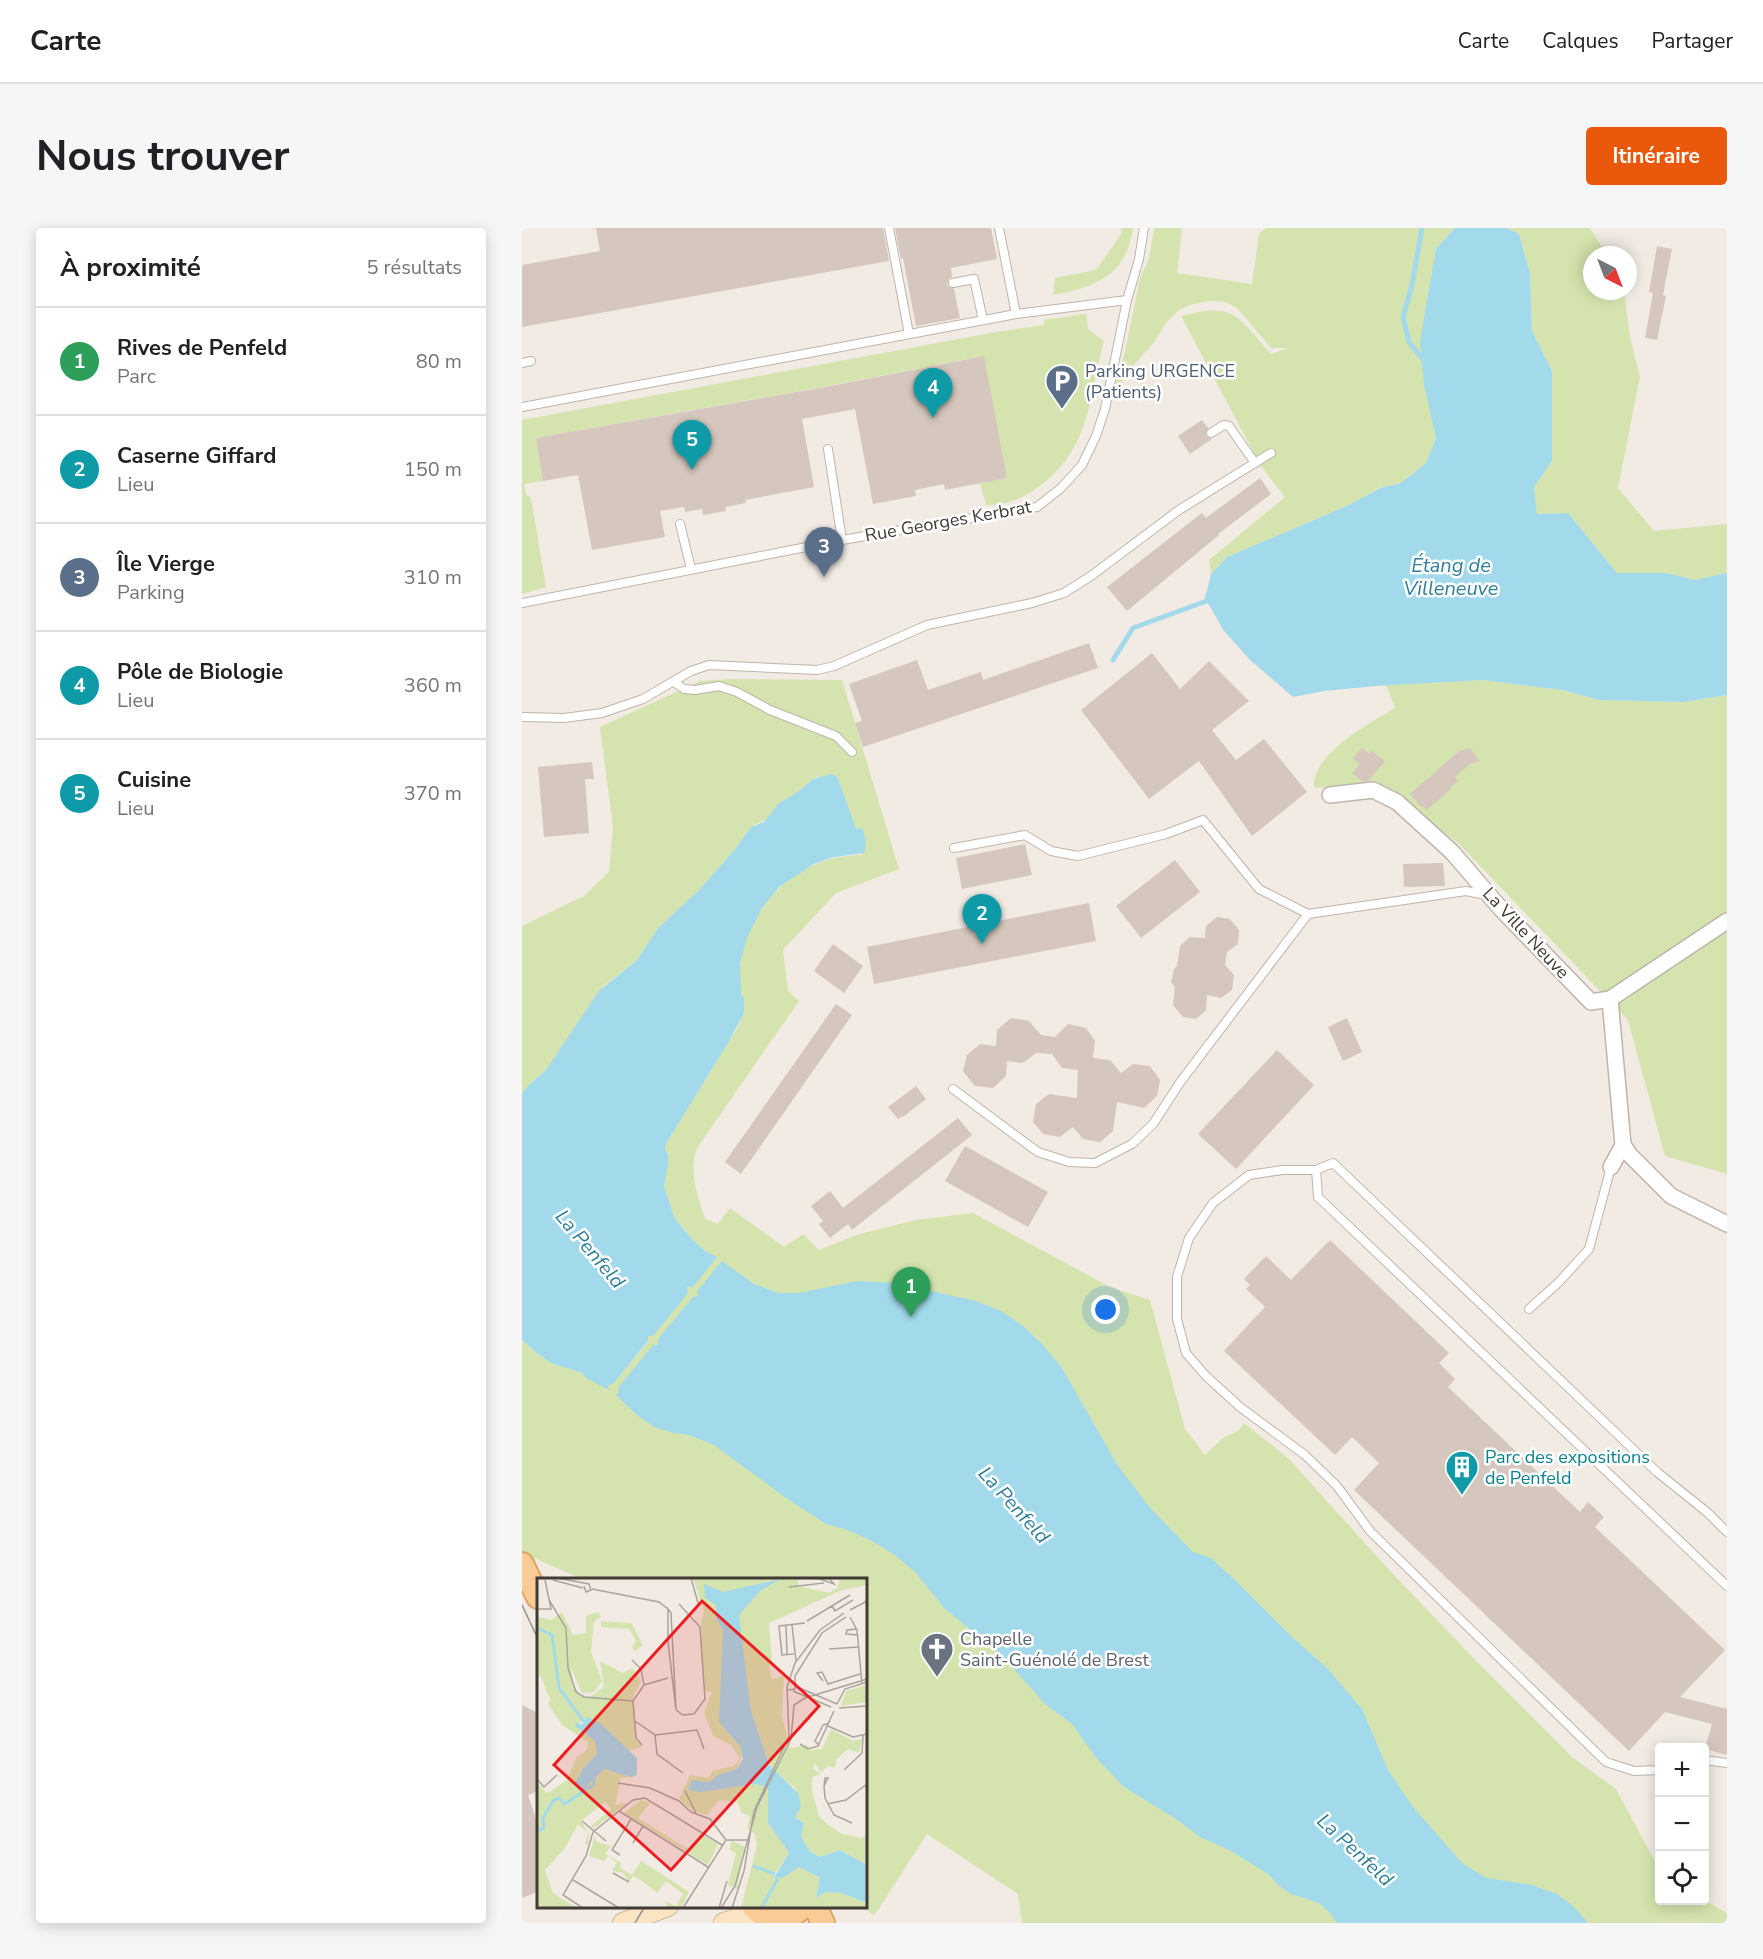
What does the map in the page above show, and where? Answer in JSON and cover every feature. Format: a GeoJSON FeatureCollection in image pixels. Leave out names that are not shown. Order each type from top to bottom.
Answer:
{"type":"FeatureCollection","features":[{"type":"Feature","properties":{"kind":"main road"},"geometry":{"type":"LineString","coordinates":[[522,1564],[537,1595]]}},
{"type":"Feature","properties":{"kind":"main road"},"geometry":{"type":"LineString","coordinates":[[769,1916],[794,1915],[801,1908]]}},
{"type":"Feature","properties":{"kind":"main road"},"geometry":{"type":"LineString","coordinates":[[816,1908],[823,1923]]}},
{"type":"Feature","properties":{"kind":"street","name":"La Ville Neuve"},"geometry":{"type":"LineString","coordinates":[[1330,795],[1373,790],[1397,802],[1452,852],[1490,896],[1592,1002],[1610,999]]}},
{"type":"Feature","properties":{"kind":"street"},"geometry":{"type":"LineString","coordinates":[[1727,921],[1610,999],[1623,1145],[1629,1155],[1671,1196],[1727,1224]]}},
{"type":"Feature","properties":{"kind":"street"},"geometry":{"type":"LineString","coordinates":[[1611,1167],[1623,1145]]}},
{"type":"Feature","properties":{"kind":"street"},"geometry":{"type":"LineString","coordinates":[[623,1923],[663,1908]]}},
{"type":"Feature","properties":{"kind":"street"},"geometry":{"type":"LineString","coordinates":[[724,1923],[751,1914],[769,1916]]}},
{"type":"Feature","properties":{"kind":"lane"},"geometry":{"type":"LineString","coordinates":[[889,228],[909,334]]}},
{"type":"Feature","properties":{"kind":"lane"},"geometry":{"type":"LineString","coordinates":[[999,228],[1016,314]]}},
{"type":"Feature","properties":{"kind":"lane","name":"Rue Georges Kerbrat"},"geometry":{"type":"LineString","coordinates":[[522,603],[842,540],[1037,507],[1061,488],[1082,465],[1096,436],[1105,409],[1144,228]]}},
{"type":"Feature","properties":{"kind":"lane"},"geometry":{"type":"LineString","coordinates":[[953,283],[974,279],[983,320]]}},
{"type":"Feature","properties":{"kind":"lane"},"geometry":{"type":"LineString","coordinates":[[522,407],[1016,314],[1127,300]]}},
{"type":"Feature","properties":{"kind":"lane"},"geometry":{"type":"LineString","coordinates":[[1211,433],[1224,425],[1229,426],[1255,463]]}},
{"type":"Feature","properties":{"kind":"lane"},"geometry":{"type":"LineString","coordinates":[[828,449],[842,540]]}},
{"type":"Feature","properties":{"kind":"lane"},"geometry":{"type":"LineString","coordinates":[[522,717],[564,718],[602,713],[643,699],[691,671],[709,665],[817,670],[834,666],[927,625],[1032,603],[1064,593],[1091,576],[1179,510],[1271,453]]}},
{"type":"Feature","properties":{"kind":"lane"},"geometry":{"type":"LineString","coordinates":[[680,524],[692,569]]}},
{"type":"Feature","properties":{"kind":"lane"},"geometry":{"type":"LineString","coordinates":[[674,682],[684,688],[695,690],[719,686],[737,692],[770,710],[836,736],[852,752]]}},
{"type":"Feature","properties":{"kind":"lane"},"geometry":{"type":"LineString","coordinates":[[954,848],[1025,835],[1051,851],[1078,856],[1166,834],[1203,820],[1259,889],[1308,914],[1466,891],[1490,896]]}},
{"type":"Feature","properties":{"kind":"lane"},"geometry":{"type":"LineString","coordinates":[[953,1089],[1038,1152],[1069,1162],[1095,1163],[1132,1143],[1153,1124],[1181,1081],[1308,914]]}},
{"type":"Feature","properties":{"kind":"lane"},"geometry":{"type":"LineString","coordinates":[[1655,1770],[1634,1771],[1606,1762],[1370,1531],[1336,1486],[1305,1455],[1240,1407],[1206,1376],[1186,1353],[1177,1319],[1177,1277],[1189,1238],[1213,1203],[1249,1175],[1282,1170],[1316,1170],[1333,1163],[1657,1472],[1727,1532]]}},
{"type":"Feature","properties":{"kind":"lane"},"geometry":{"type":"LineString","coordinates":[[1528,1309],[1559,1282],[1589,1249],[1611,1167]]}},
{"type":"Feature","properties":{"kind":"lane"},"geometry":{"type":"LineString","coordinates":[[1316,1170],[1318,1197],[1727,1586]]}},
{"type":"Feature","properties":{"kind":"lane"},"geometry":{"type":"LineString","coordinates":[[1709,1761],[1727,1763]]}},
{"type":"Feature","properties":{"kind":"green space"},"geometry":{"type":"Polygon","coordinates":[[[1121,228],[1133,228],[1124,258],[1116,268],[1095,283],[1053,295],[1055,278],[1096,270],[1122,233],[1121,228]]]}},
{"type":"Feature","properties":{"kind":"green space"},"geometry":{"type":"Polygon","coordinates":[[[1154,228],[1182,228],[1177,273],[1252,284],[1259,234],[1266,228],[1455,228],[1436,249],[1432,419],[1436,438],[1426,463],[1401,483],[1379,488],[1349,505],[1227,557],[1211,574],[1209,560],[1285,497],[1261,466],[1181,316],[1213,310],[1225,312],[1234,316],[1251,330],[1271,354],[1289,348],[1271,348],[1238,309],[1226,302],[1210,301],[1193,304],[1179,310],[1165,324],[1155,341],[1132,367],[1112,397],[1125,351],[1140,278],[1149,259],[1154,228]]]}},
{"type":"Feature","properties":{"kind":"green space"},"geometry":{"type":"Polygon","coordinates":[[[1506,228],[1590,228],[1601,246],[1583,246],[1583,300],[1625,300],[1630,337],[1640,377],[1618,488],[1654,531],[1727,524],[1727,573],[1695,580],[1667,573],[1617,573],[1568,513],[1537,514],[1534,487],[1552,460],[1552,371],[1532,331],[1530,273],[1519,234],[1506,228]]]}},
{"type":"Feature","properties":{"kind":"green space"},"geometry":{"type":"Polygon","coordinates":[[[1086,314],[1088,329],[1104,341],[1085,421],[1068,457],[1055,473],[1026,495],[1006,503],[986,505],[980,483],[1007,478],[983,356],[536,438],[543,481],[524,484],[526,495],[531,498],[546,587],[522,594],[522,420],[1044,325],[1044,320],[1086,314]]]}},
{"type":"Feature","properties":{"kind":"green space"},"geometry":{"type":"Polygon","coordinates":[[[842,680],[899,869],[836,893],[783,950],[788,991],[799,1001],[697,1148],[693,1166],[694,1175],[705,1219],[718,1224],[730,1208],[784,1247],[803,1234],[819,1250],[856,1235],[916,1220],[973,1213],[1112,1288],[1150,1300],[1185,1429],[1205,1455],[1223,1438],[1238,1431],[1244,1423],[1289,1459],[1391,1572],[1481,1666],[1572,1757],[1616,1789],[1655,1862],[1655,1905],[1709,1905],[1709,1903],[1727,1913],[1727,1923],[1022,1923],[1018,1894],[927,1834],[874,1916],[865,1908],[867,1908],[867,1578],[577,1578],[522,1553],[522,1340],[551,1363],[582,1373],[586,1378],[608,1388],[608,1385],[613,1384],[648,1342],[648,1336],[653,1335],[688,1293],[687,1287],[693,1287],[716,1257],[705,1251],[690,1237],[674,1217],[664,1185],[668,1155],[665,1149],[667,1142],[739,1025],[744,1005],[739,987],[740,966],[745,943],[765,904],[780,887],[817,864],[838,857],[861,855],[856,830],[838,778],[816,777],[778,804],[766,820],[754,825],[700,889],[658,928],[637,960],[604,986],[546,1070],[522,1094],[522,926],[584,896],[609,872],[613,827],[600,727],[700,681],[842,680]]]}},
{"type":"Feature","properties":{"kind":"green space"},"geometry":{"type":"Polygon","coordinates":[[[1483,680],[1562,690],[1598,700],[1684,702],[1727,695],[1727,1174],[1665,1156],[1628,1020],[1459,844],[1389,789],[1373,784],[1314,788],[1314,779],[1322,763],[1340,744],[1395,708],[1386,685],[1483,680]]]}},
{"type":"Feature","properties":{"kind":"water","name":"Étang de Villeneuve"},"geometry":{"type":"Polygon","coordinates":[[[1455,228],[1506,228],[1519,234],[1530,273],[1532,331],[1552,371],[1552,461],[1534,487],[1537,514],[1568,513],[1617,573],[1667,573],[1695,580],[1727,573],[1727,695],[1684,702],[1599,700],[1562,690],[1483,680],[1376,686],[1324,691],[1293,697],[1250,660],[1224,631],[1205,598],[1211,574],[1227,557],[1349,505],[1380,488],[1401,483],[1426,463],[1436,438],[1424,385],[1420,341],[1436,249],[1455,228]]]}},
{"type":"Feature","properties":{"kind":"water","name":"La Penfeld"},"geometry":{"type":"Polygon","coordinates":[[[832,774],[838,778],[856,829],[862,828],[866,844],[864,853],[834,857],[814,864],[779,887],[762,908],[747,938],[740,963],[744,1013],[665,1149],[668,1155],[668,1166],[664,1185],[674,1217],[705,1251],[717,1257],[693,1287],[687,1287],[688,1293],[653,1336],[648,1336],[648,1341],[613,1384],[608,1385],[609,1390],[586,1378],[582,1373],[551,1363],[522,1340],[522,1094],[546,1070],[599,991],[637,960],[658,928],[700,889],[751,827],[764,822],[778,804],[813,779],[832,774]]]}},
{"type":"Feature","properties":{"kind":"water","name":"La Penfeld"},"geometry":{"type":"Polygon","coordinates":[[[722,1261],[754,1284],[779,1293],[799,1293],[858,1281],[895,1283],[976,1301],[1001,1311],[1023,1326],[1062,1368],[1118,1466],[1151,1509],[1193,1552],[1211,1558],[1240,1585],[1327,1668],[1362,1709],[1388,1770],[1413,1807],[1463,1864],[1487,1878],[1532,1885],[1557,1894],[1573,1906],[1588,1923],[1337,1923],[1319,1903],[1291,1894],[1279,1886],[1268,1874],[1229,1850],[1200,1837],[1176,1819],[1124,1787],[1096,1758],[1073,1725],[1044,1703],[1007,1661],[944,1608],[915,1572],[896,1556],[874,1542],[845,1529],[826,1524],[786,1498],[714,1445],[689,1435],[654,1427],[637,1415],[616,1395],[619,1392],[618,1388],[653,1345],[658,1345],[658,1339],[693,1297],[698,1296],[697,1291],[722,1261]]]}},
{"type":"Feature","properties":{"kind":"building"},"geometry":{"type":"Polygon","coordinates":[[[596,228],[883,228],[889,261],[522,327],[522,265],[600,251],[596,228]]]}},
{"type":"Feature","properties":{"kind":"building"},"geometry":{"type":"Polygon","coordinates":[[[895,228],[991,228],[997,259],[951,268],[952,277],[947,284],[954,289],[960,318],[916,326],[895,228]]]}},
{"type":"Feature","properties":{"kind":"building"},"geometry":{"type":"Polygon","coordinates":[[[1657,246],[1672,249],[1657,340],[1645,338],[1653,293],[1649,292],[1657,246]]]}},
{"type":"Feature","properties":{"kind":"building"},"geometry":{"type":"Polygon","coordinates":[[[984,356],[1007,478],[945,490],[944,484],[915,490],[916,496],[873,504],[855,409],[802,419],[814,487],[745,500],[746,503],[725,507],[726,511],[703,515],[702,509],[685,512],[684,507],[660,511],[665,537],[592,550],[578,475],[543,481],[536,438],[984,356]]]}},
{"type":"Feature","properties":{"kind":"building"},"geometry":{"type":"Polygon","coordinates":[[[1202,420],[1208,428],[1206,436],[1212,439],[1190,454],[1178,436],[1202,420]]]}},
{"type":"Feature","properties":{"kind":"building"},"geometry":{"type":"Polygon","coordinates":[[[1260,478],[1271,494],[1218,534],[1127,611],[1107,587],[1202,513],[1206,518],[1260,478]]]}},
{"type":"Feature","properties":{"kind":"building"},"geometry":{"type":"Polygon","coordinates":[[[1089,643],[1098,668],[863,747],[855,723],[862,721],[849,684],[917,660],[928,690],[981,672],[983,680],[1089,643]]]}},
{"type":"Feature","properties":{"kind":"building"},"geometry":{"type":"Polygon","coordinates":[[[1152,653],[1180,689],[1209,661],[1249,701],[1212,730],[1236,760],[1264,739],[1307,792],[1252,836],[1199,761],[1149,799],[1081,710],[1152,653]]]}},
{"type":"Feature","properties":{"kind":"building"},"geometry":{"type":"Polygon","coordinates":[[[1362,748],[1369,754],[1372,751],[1385,761],[1368,781],[1362,781],[1352,773],[1360,764],[1353,758],[1362,748]]]}},
{"type":"Feature","properties":{"kind":"building"},"geometry":{"type":"Polygon","coordinates":[[[1470,748],[1480,761],[1470,764],[1455,777],[1458,781],[1427,810],[1421,807],[1410,794],[1459,751],[1470,748]]]}},
{"type":"Feature","properties":{"kind":"building"},"geometry":{"type":"Polygon","coordinates":[[[592,762],[594,779],[585,779],[589,833],[544,837],[538,767],[592,762]]]}},
{"type":"Feature","properties":{"kind":"building"},"geometry":{"type":"Polygon","coordinates":[[[1025,844],[1032,875],[962,889],[956,858],[1025,844]]]}},
{"type":"Feature","properties":{"kind":"building"},"geometry":{"type":"Polygon","coordinates":[[[1175,860],[1200,892],[1141,938],[1116,906],[1175,860]]]}},
{"type":"Feature","properties":{"kind":"building"},"geometry":{"type":"Polygon","coordinates":[[[1443,863],[1445,886],[1404,887],[1403,864],[1443,863]]]}},
{"type":"Feature","properties":{"kind":"building"},"geometry":{"type":"Polygon","coordinates":[[[1089,903],[1096,941],[874,984],[867,947],[1089,903]]]}},
{"type":"Feature","properties":{"kind":"building"},"geometry":{"type":"Polygon","coordinates":[[[1217,917],[1230,919],[1239,930],[1238,944],[1227,952],[1225,965],[1234,975],[1232,990],[1221,998],[1207,995],[1206,1010],[1196,1019],[1183,1017],[1173,1005],[1175,987],[1171,982],[1177,966],[1180,946],[1190,937],[1205,938],[1206,926],[1217,917]]]}},
{"type":"Feature","properties":{"kind":"building"},"geometry":{"type":"Polygon","coordinates":[[[833,944],[863,966],[844,993],[814,971],[833,944]]]}},
{"type":"Feature","properties":{"kind":"building"},"geometry":{"type":"Polygon","coordinates":[[[836,1004],[852,1015],[741,1174],[725,1162],[836,1004]]]}},
{"type":"Feature","properties":{"kind":"building"},"geometry":{"type":"Polygon","coordinates":[[[1011,1018],[1029,1021],[1041,1035],[1055,1037],[1068,1024],[1086,1028],[1095,1041],[1093,1058],[1110,1060],[1121,1073],[1133,1064],[1150,1066],[1160,1080],[1157,1096],[1144,1108],[1117,1102],[1113,1131],[1100,1142],[1083,1139],[1073,1127],[1060,1137],[1043,1134],[1033,1122],[1036,1104],[1049,1094],[1077,1098],[1078,1070],[1062,1068],[1052,1054],[1036,1053],[1023,1063],[1007,1061],[1006,1076],[993,1088],[975,1086],[963,1071],[967,1055],[980,1044],[996,1046],[997,1030],[1011,1018]]]}},
{"type":"Feature","properties":{"kind":"building"},"geometry":{"type":"Polygon","coordinates":[[[1347,1018],[1362,1052],[1343,1061],[1328,1027],[1347,1018]]]}},
{"type":"Feature","properties":{"kind":"building"},"geometry":{"type":"Polygon","coordinates":[[[1277,1050],[1314,1085],[1236,1169],[1198,1134],[1277,1050]]]}},
{"type":"Feature","properties":{"kind":"building"},"geometry":{"type":"Polygon","coordinates":[[[916,1086],[926,1099],[898,1119],[888,1107],[916,1086]]]}},
{"type":"Feature","properties":{"kind":"building"},"geometry":{"type":"Polygon","coordinates":[[[958,1118],[972,1135],[852,1230],[848,1224],[830,1238],[819,1224],[823,1221],[811,1206],[830,1191],[843,1208],[958,1118]]]}},
{"type":"Feature","properties":{"kind":"building"},"geometry":{"type":"Polygon","coordinates":[[[965,1146],[1048,1192],[1028,1227],[945,1181],[965,1146]]]}},
{"type":"Feature","properties":{"kind":"building","name":"Parc des expositions de Penfeld"},"geometry":{"type":"Polygon","coordinates":[[[1330,1240],[1449,1353],[1439,1363],[1455,1379],[1448,1387],[1580,1512],[1588,1502],[1604,1517],[1595,1527],[1725,1650],[1680,1697],[1727,1709],[1727,1755],[1709,1750],[1709,1743],[1707,1743],[1712,1724],[1665,1712],[1629,1751],[1354,1490],[1379,1463],[1352,1437],[1335,1455],[1224,1351],[1265,1307],[1246,1289],[1250,1285],[1244,1279],[1266,1256],[1291,1280],[1330,1240]]]}},
{"type":"Feature","properties":{"kind":"building"},"geometry":{"type":"Polygon","coordinates":[[[522,1705],[537,1712],[537,1791],[528,1795],[537,1822],[537,1892],[522,1898],[522,1705]]]}},
{"type":"Feature","properties":{"kind":"waterway"},"geometry":{"type":"LineString","coordinates":[[1422,228],[1412,285],[1403,317],[1409,342],[1427,364]]}},
{"type":"Feature","properties":{"kind":"waterway"},"geometry":{"type":"LineString","coordinates":[[1113,660],[1133,628],[1212,599]]}},
{"type":"Feature","properties":{"kind":"tram line"},"geometry":{"type":"LineString","coordinates":[[522,1605],[537,1637]]}},
{"type":"Feature","properties":{"kind":"tram line"},"geometry":{"type":"LineString","coordinates":[[635,1923],[644,1908]]}},
{"type":"Feature","properties":{"kind":"place","name":"Parking URGENCE (Patients)"},"geometry":{"type":"Point","coordinates":[1062,410]}},
{"type":"Feature","properties":{"kind":"place","name":"Pôle de Biologie"},"geometry":{"type":"Point","coordinates":[933,418]}},
{"type":"Feature","properties":{"kind":"place","name":"Cuisine"},"geometry":{"type":"Point","coordinates":[692,470]}},
{"type":"Feature","properties":{"kind":"place","name":"Île Vierge"},"geometry":{"type":"Point","coordinates":[824,577]}},
{"type":"Feature","properties":{"kind":"place","name":"Caserne Giffard"},"geometry":{"type":"Point","coordinates":[982,944]}},
{"type":"Feature","properties":{"kind":"place","name":"Rives de Penfeld"},"geometry":{"type":"Point","coordinates":[911,1317]}},
{"type":"Feature","properties":{"kind":"place","name":"Parc des expositions de Penfeld"},"geometry":{"type":"Point","coordinates":[1462,1496]}},
{"type":"Feature","properties":{"kind":"place","name":"Chapelle Saint-Guénolé de Brest"},"geometry":{"type":"Point","coordinates":[937,1678]}}]}
